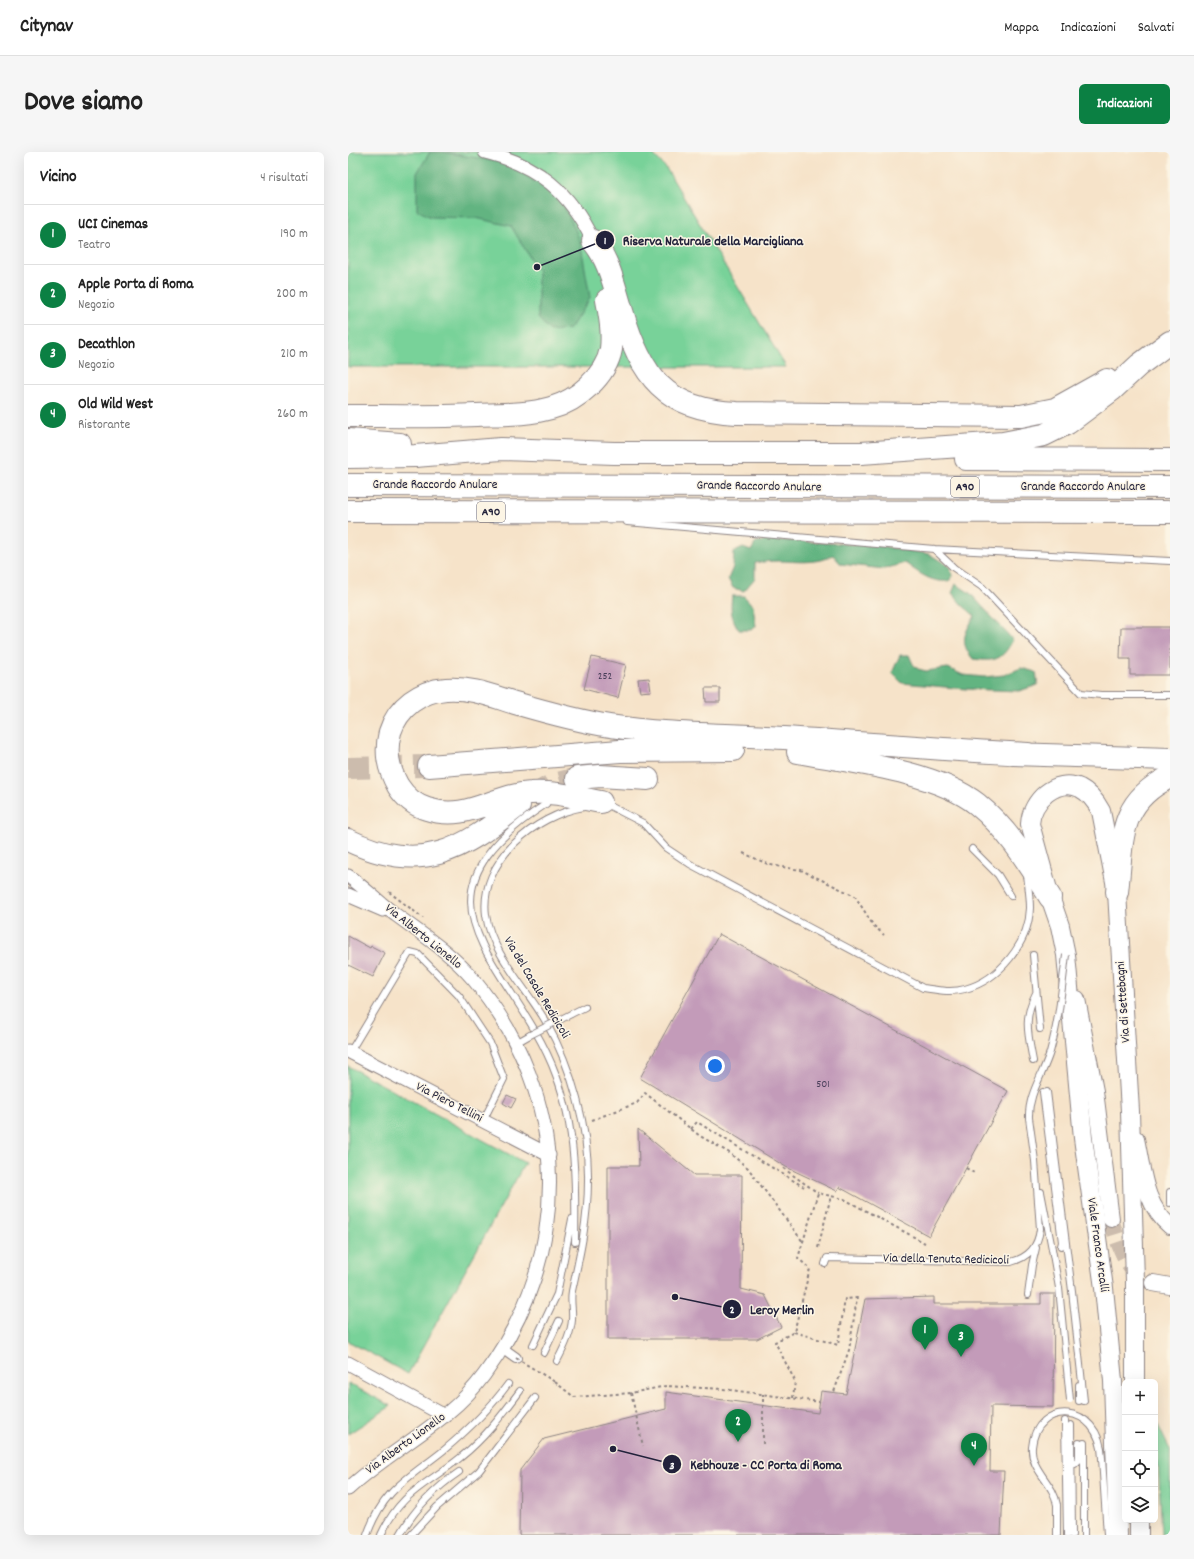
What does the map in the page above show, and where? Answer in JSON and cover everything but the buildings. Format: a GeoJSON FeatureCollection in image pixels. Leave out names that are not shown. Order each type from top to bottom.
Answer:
{"type":"FeatureCollection","features":[{"type":"Feature","properties":{"kind":"highway"},"geometry":{"type":"LineString","coordinates":[[594,241],[610,268],[630,335],[649,372],[656,382],[672,396],[699,409],[737,413],[1027,415],[1062,406],[1106,381],[1139,365]]}},
{"type":"Feature","properties":{"kind":"highway"},"geometry":{"type":"LineString","coordinates":[[348,416],[442,416],[525,412],[556,407],[579,394],[600,372],[607,361],[611,347],[610,319],[594,241]]}},
{"type":"Feature","properties":{"kind":"highway"},"geometry":{"type":"LineString","coordinates":[[861,453],[991,444],[1044,435],[1060,428],[1084,413],[1139,365],[1170,342]]}},
{"type":"Feature","properties":{"kind":"highway"},"geometry":{"type":"LineString","coordinates":[[348,440],[501,450],[861,453],[953,459],[1170,460]]}},
{"type":"Feature","properties":{"kind":"highway"},"geometry":{"type":"LineString","coordinates":[[348,457],[415,456],[501,450]]}},
{"type":"Feature","properties":{"kind":"highway","name":"Grande Raccordo Anulare"},"geometry":{"type":"LineString","coordinates":[[348,485],[622,484],[760,487],[1170,487]]}},
{"type":"Feature","properties":{"kind":"highway","name":"Grande Raccordo Anulare"},"geometry":{"type":"LineString","coordinates":[[348,511],[492,512],[628,517],[762,511],[1170,512]]}},
{"type":"Feature","properties":{"kind":"highway"},"geometry":{"type":"LineString","coordinates":[[601,802],[555,794],[531,793],[513,796],[464,812],[439,812],[422,808],[404,795],[390,770],[387,752],[392,727],[403,709],[419,696],[437,690],[460,689],[480,693],[570,718],[627,728],[672,733],[784,738],[1028,754]]}},
{"type":"Feature","properties":{"kind":"highway"},"geometry":{"type":"LineString","coordinates":[[429,766],[627,750],[675,749],[798,752],[1028,754],[1170,759]]}},
{"type":"Feature","properties":{"kind":"highway"},"geometry":{"type":"LineString","coordinates":[[798,752],[910,774],[954,790],[976,804],[995,822],[1025,859],[1050,897]]}},
{"type":"Feature","properties":{"kind":"highway"},"geometry":{"type":"LineString","coordinates":[[577,778],[600,776],[648,779]]}},
{"type":"Feature","properties":{"kind":"highway"},"geometry":{"type":"LineString","coordinates":[[1117,892],[1125,830],[1132,806],[1147,791],[1170,777]]}},
{"type":"Feature","properties":{"kind":"highway"},"geometry":{"type":"LineString","coordinates":[[348,840],[374,851],[392,855],[411,857],[429,856],[446,851],[472,839],[491,827],[519,805]]}},
{"type":"Feature","properties":{"kind":"main road","name":"Via di Settebagni"},"geometry":{"type":"LineString","coordinates":[[1050,897],[1031,831],[1031,819],[1036,805],[1041,797],[1051,790],[1068,786],[1079,788],[1086,791],[1095,800],[1101,811],[1117,892],[1130,1111]]}},
{"type":"Feature","properties":{"kind":"main road"},"geometry":{"type":"LineString","coordinates":[[1050,897],[1060,926],[1066,955]]}},
{"type":"Feature","properties":{"kind":"main road","name":"Viale Franco Arcalli"},"geometry":{"type":"LineString","coordinates":[[1066,955],[1083,1138],[1104,1288],[1113,1381],[1118,1535]]}},
{"type":"Feature","properties":{"kind":"main road"},"geometry":{"type":"LineString","coordinates":[[1130,1111],[1135,1281],[1135,1379]]}},
{"type":"Feature","properties":{"kind":"main road"},"geometry":{"type":"LineString","coordinates":[[1139,1523],[1139,1535]]}},
{"type":"Feature","properties":{"kind":"street"},"geometry":{"type":"LineString","coordinates":[[485,152],[520,163],[548,181],[574,207],[594,241]]}},
{"type":"Feature","properties":{"kind":"street","name":"Via Alberto Lionello"},"geometry":{"type":"LineString","coordinates":[[348,876],[396,915],[431,939],[460,965],[494,1007],[516,1043],[532,1081],[543,1118],[549,1155],[549,1208],[539,1266],[527,1300],[502,1348],[478,1382],[445,1416],[376,1465],[348,1488]]}},
{"type":"Feature","properties":{"kind":"street"},"geometry":{"type":"LineString","coordinates":[[348,895],[396,915]]}},
{"type":"Feature","properties":{"kind":"street"},"geometry":{"type":"LineString","coordinates":[[1066,955],[1078,1005],[1095,1091],[1112,1219]]}},
{"type":"Feature","properties":{"kind":"street","name":"Via Piero Tellini"},"geometry":{"type":"LineString","coordinates":[[349,1052],[549,1155]]}},
{"type":"Feature","properties":{"kind":"street"},"geometry":{"type":"LineString","coordinates":[[1130,1111],[1148,1194],[1158,1214],[1170,1226]]}},
{"type":"Feature","properties":{"kind":"street"},"geometry":{"type":"LineString","coordinates":[[1153,1283],[1170,1286]]}},
{"type":"Feature","properties":{"kind":"street"},"geometry":{"type":"LineString","coordinates":[[502,1348],[516,1358]]}},
{"type":"Feature","properties":{"kind":"street"},"geometry":{"type":"LineString","coordinates":[[348,1363],[445,1416]]}},
{"type":"Feature","properties":{"kind":"lane"},"geometry":{"type":"LineString","coordinates":[[492,512],[585,519]]}},
{"type":"Feature","properties":{"kind":"lane"},"geometry":{"type":"LineString","coordinates":[[628,517],[670,525],[934,549],[1170,561]]}},
{"type":"Feature","properties":{"kind":"lane"},"geometry":{"type":"LineString","coordinates":[[934,549],[954,568],[977,582],[1081,693],[1101,695],[1170,695]]}},
{"type":"Feature","properties":{"kind":"lane"},"geometry":{"type":"LineString","coordinates":[[601,802],[643,823],[666,848],[690,864],[896,975],[923,988],[948,991],[966,989],[984,980],[1005,964],[1017,946],[1026,926],[1030,908],[1025,859]]}},
{"type":"Feature","properties":{"kind":"lane","name":"Via del Casale Redicicoli"},"geometry":{"type":"LineString","coordinates":[[557,1361],[570,1330],[572,1320],[571,1298],[578,1269],[587,1208],[588,1169],[584,1130],[569,1073],[561,1052],[534,1002],[498,948],[487,922],[486,901],[492,874],[505,854],[520,839],[543,822],[559,814],[601,802]]}},
{"type":"Feature","properties":{"kind":"lane"},"geometry":{"type":"LineString","coordinates":[[546,804],[505,835],[483,861],[476,875],[472,896],[472,918],[478,940],[496,972],[535,1030],[556,1075],[568,1121],[574,1163],[575,1242]]}},
{"type":"Feature","properties":{"kind":"lane"},"geometry":{"type":"LineString","coordinates":[[972,849],[998,875],[1011,896]]}},
{"type":"Feature","properties":{"kind":"lane"},"geometry":{"type":"LineString","coordinates":[[349,1052],[410,952],[418,954],[460,996],[490,1043],[504,1079],[483,1121]]}},
{"type":"Feature","properties":{"kind":"lane"},"geometry":{"type":"LineString","coordinates":[[1033,955],[1040,1029]]}},
{"type":"Feature","properties":{"kind":"lane"},"geometry":{"type":"LineString","coordinates":[[1066,955],[1055,1031],[1046,1065],[1033,1092],[1029,1108],[1029,1118],[1059,1288],[1070,1400]]}},
{"type":"Feature","properties":{"kind":"lane"},"geometry":{"type":"LineString","coordinates":[[1033,1061],[1026,1025],[1031,1002],[1036,992]]}},
{"type":"Feature","properties":{"kind":"lane"},"geometry":{"type":"LineString","coordinates":[[516,1043],[585,1007]]}},
{"type":"Feature","properties":{"kind":"lane"},"geometry":{"type":"LineString","coordinates":[[1061,1246],[1062,1242],[1045,1092],[1072,1290],[1082,1380],[1081,1401]]}},
{"type":"Feature","properties":{"kind":"lane"},"geometry":{"type":"LineString","coordinates":[[1028,1295],[1032,1265],[1039,1239],[1040,1219],[1036,1162]]}},
{"type":"Feature","properties":{"kind":"lane"},"geometry":{"type":"LineString","coordinates":[[1170,1192],[1170,1203]]}},
{"type":"Feature","properties":{"kind":"lane"},"geometry":{"type":"LineString","coordinates":[[533,1345],[557,1294],[575,1206]]}},
{"type":"Feature","properties":{"kind":"lane","name":"Via della Tenuta Redicicoli"},"geometry":{"type":"LineString","coordinates":[[826,1261],[847,1259],[1011,1262],[1021,1259],[1029,1254],[1039,1239]]}},
{"type":"Feature","properties":{"kind":"lane"},"geometry":{"type":"LineString","coordinates":[[544,1353],[559,1321]]}},
{"type":"Feature","properties":{"kind":"lane"},"geometry":{"type":"LineString","coordinates":[[367,1535],[386,1499],[399,1484],[464,1433],[484,1414],[508,1384]]}},
{"type":"Feature","properties":{"kind":"lane"},"geometry":{"type":"LineString","coordinates":[[381,1535],[401,1502],[470,1450],[486,1433],[520,1391]]}},
{"type":"Feature","properties":{"kind":"lane"},"geometry":{"type":"LineString","coordinates":[[411,1535],[437,1507],[479,1471],[535,1398]]}},
{"type":"Feature","properties":{"kind":"lane"},"geometry":{"type":"LineString","coordinates":[[1057,1535],[1057,1505],[1054,1493],[1039,1472],[1032,1454],[1033,1440],[1041,1424],[1051,1417],[1062,1413],[1074,1415],[1084,1419],[1096,1432],[1102,1458],[1107,1535]]}},
{"type":"Feature","properties":{"kind":"lane"},"geometry":{"type":"LineString","coordinates":[[1065,1421],[1067,1535]]}},
{"type":"Feature","properties":{"kind":"lane"},"geometry":{"type":"LineString","coordinates":[[1071,1425],[1072,1535]]}},
{"type":"Feature","properties":{"kind":"lane"},"geometry":{"type":"LineString","coordinates":[[1075,1464],[1079,1460],[1082,1443],[1084,1535]]}},
{"type":"Feature","properties":{"kind":"lane"},"geometry":{"type":"LineString","coordinates":[[400,1535],[413,1514],[429,1496],[459,1472]]}},
{"type":"Feature","properties":{"kind":"path"},"geometry":{"type":"LineString","coordinates":[[744,853],[770,865],[801,870],[855,896],[873,925],[884,934]]}},
{"type":"Feature","properties":{"kind":"path"},"geometry":{"type":"LineString","coordinates":[[385,889],[429,923]]}},
{"type":"Feature","properties":{"kind":"path"},"geometry":{"type":"LineString","coordinates":[[589,1122],[637,1103],[645,1093],[691,1129],[728,1152],[748,1168],[803,1242]]}},
{"type":"Feature","properties":{"kind":"path"},"geometry":{"type":"LineString","coordinates":[[691,1129],[697,1122],[804,1187]]}},
{"type":"Feature","properties":{"kind":"path"},"geometry":{"type":"LineString","coordinates":[[783,1168],[818,1192],[844,1199],[925,1243]]}},
{"type":"Feature","properties":{"kind":"path"},"geometry":{"type":"LineString","coordinates":[[966,1168],[974,1173]]}},
{"type":"Feature","properties":{"kind":"path"},"geometry":{"type":"LineString","coordinates":[[794,1332],[810,1269],[798,1258],[818,1192]]}},
{"type":"Feature","properties":{"kind":"path"},"geometry":{"type":"LineString","coordinates":[[818,1248],[831,1196]]}},
{"type":"Feature","properties":{"kind":"path"},"geometry":{"type":"LineString","coordinates":[[793,1398],[795,1381],[775,1342],[794,1332],[838,1346],[845,1299],[857,1298],[849,1350],[834,1392]]}},
{"type":"Feature","properties":{"kind":"path"},"geometry":{"type":"LineString","coordinates":[[516,1358],[555,1382],[574,1397],[631,1393],[666,1386],[723,1389],[820,1402]]}},
{"type":"Feature","properties":{"kind":"path"},"geometry":{"type":"LineString","coordinates":[[631,1393],[643,1446]]}},
{"type":"Feature","properties":{"kind":"path"},"geometry":{"type":"LineString","coordinates":[[763,1394],[763,1444]]}},
{"type":"Feature","properties":{"kind":"green space"},"geometry":{"type":"Polygon","coordinates":[[[348,152],[651,152],[666,168],[786,367],[348,367],[348,152]]]}},
{"type":"Feature","properties":{"kind":"green space"},"geometry":{"type":"Polygon","coordinates":[[[430,152],[443,152],[506,163],[560,198],[580,240],[590,298],[570,329],[550,331],[538,318],[538,271],[511,226],[476,218],[431,217],[417,210],[417,173],[430,152]]]}},
{"type":"Feature","properties":{"kind":"green space"},"geometry":{"type":"Polygon","coordinates":[[[774,540],[880,546],[929,554],[949,566],[953,575],[949,581],[936,580],[931,579],[905,563],[884,569],[841,564],[833,555],[813,561],[774,561],[755,563],[755,578],[744,591],[733,588],[728,579],[733,567],[734,552],[743,548],[751,551],[756,542],[774,540]]]}},
{"type":"Feature","properties":{"kind":"green space"},"geometry":{"type":"Polygon","coordinates":[[[956,584],[970,593],[1013,640],[1002,656],[993,660],[973,659],[969,653],[966,648],[965,638],[968,628],[975,616],[962,605],[952,593],[956,584]]]}},
{"type":"Feature","properties":{"kind":"green space"},"geometry":{"type":"Polygon","coordinates":[[[732,596],[744,596],[753,606],[756,626],[751,630],[739,630],[736,626],[732,614],[732,596]]]}},
{"type":"Feature","properties":{"kind":"green space"},"geometry":{"type":"Polygon","coordinates":[[[900,655],[909,655],[913,664],[918,669],[926,671],[948,668],[963,675],[984,677],[1004,675],[1021,668],[1036,672],[1038,685],[1019,691],[966,689],[902,683],[892,673],[900,655]]]}},
{"type":"Feature","properties":{"kind":"green space"},"geometry":{"type":"Polygon","coordinates":[[[348,1066],[525,1163],[408,1374],[348,1341],[348,1066]]]}},
{"type":"Feature","properties":{"kind":"green space"},"geometry":{"type":"Polygon","coordinates":[[[348,1383],[391,1406],[348,1434],[348,1383]]]}},
{"type":"Feature","properties":{"kind":"green space"},"geometry":{"type":"Polygon","coordinates":[[[1158,1425],[1170,1450],[1170,1535],[1162,1535],[1158,1459],[1158,1425]]]}},
{"type":"Feature","properties":{"kind":"tunnel"},"geometry":{"type":"LineString","coordinates":[[348,768],[429,766]]}},
{"type":"Feature","properties":{"kind":"tunnel"},"geometry":{"type":"LineString","coordinates":[[531,797],[551,785],[577,778]]}},
{"type":"Feature","properties":{"kind":"tunnel"},"geometry":{"type":"LineString","coordinates":[[1111,1219],[1124,1257],[1136,1272],[1143,1278],[1153,1283]]}},
{"type":"Feature","properties":{"kind":"place","name":"Riserva Naturale della Marcigliana"},"geometry":{"type":"Point","coordinates":[537,267]}},
{"type":"Feature","properties":{"kind":"place","name":"Leroy Merlin"},"geometry":{"type":"Point","coordinates":[675,1297]}},
{"type":"Feature","properties":{"kind":"place","name":"UCI Cinemas"},"geometry":{"type":"Point","coordinates":[925,1350]}},
{"type":"Feature","properties":{"kind":"place","name":"Decathlon"},"geometry":{"type":"Point","coordinates":[961,1357]}},
{"type":"Feature","properties":{"kind":"place","name":"Apple Porta di Roma"},"geometry":{"type":"Point","coordinates":[738,1442]}},
{"type":"Feature","properties":{"kind":"place","name":"Kebhouze - CC Porta di Roma"},"geometry":{"type":"Point","coordinates":[613,1449]}},
{"type":"Feature","properties":{"kind":"place","name":"Old Wild West"},"geometry":{"type":"Point","coordinates":[974,1466]}}]}
